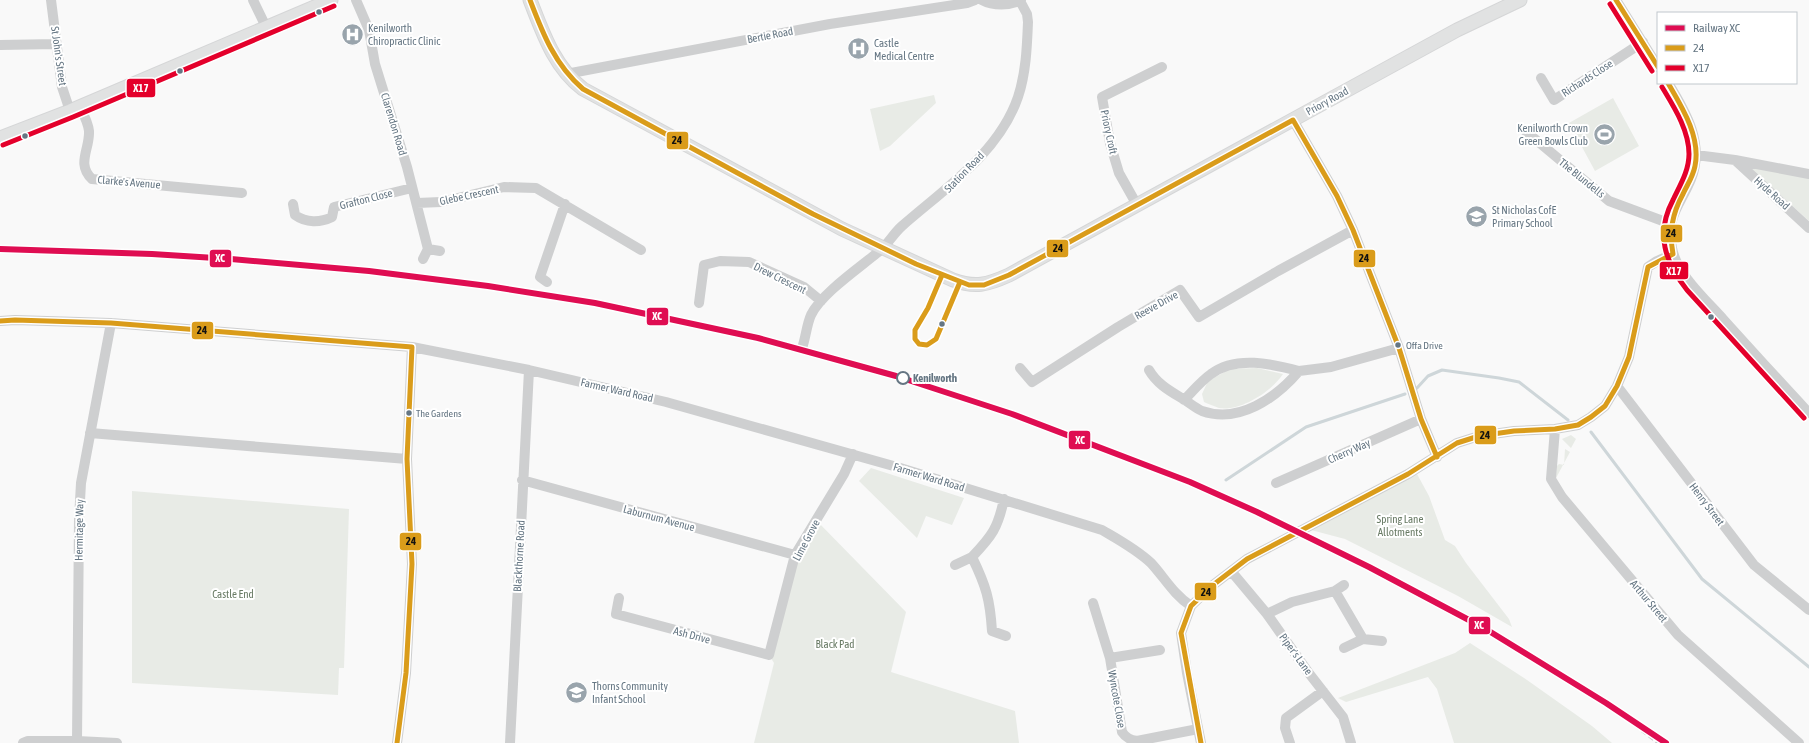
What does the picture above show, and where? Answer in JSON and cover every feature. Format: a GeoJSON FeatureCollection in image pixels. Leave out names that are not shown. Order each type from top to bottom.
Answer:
{"type":"FeatureCollection","features":[{"type":"Feature","properties":{"kind":"main road"},"geometry":{"type":"LineString","coordinates":[[0,138],[75,109],[331,0]]}},
{"type":"Feature","properties":{"kind":"main road","name":"Priory Road"},"geometry":{"type":"LineString","coordinates":[[530,0],[554,56],[566,74],[583,89],[813,214],[882,249],[969,285],[984,285],[996,281],[1457,30],[1520,0]]}},
{"type":"Feature","properties":{"kind":"street","name":"St John's Street"},"geometry":{"type":"LineString","coordinates":[[51,0],[62,87],[75,109]]}},
{"type":"Feature","properties":{"kind":"street"},"geometry":{"type":"LineString","coordinates":[[254,0],[266,27]]}},
{"type":"Feature","properties":{"kind":"street","name":"Clarendon Road"},"geometry":{"type":"LineString","coordinates":[[356,0],[369,30],[375,64],[417,203],[428,249]]}},
{"type":"Feature","properties":{"kind":"street","name":"Bertie Road"},"geometry":{"type":"LineString","coordinates":[[566,74],[824,25],[967,3],[975,0]]}},
{"type":"Feature","properties":{"kind":"street"},"geometry":{"type":"LineString","coordinates":[[982,0],[992,4],[1010,4],[1020,0]]}},
{"type":"Feature","properties":{"kind":"street","name":"Station Road"},"geometry":{"type":"LineString","coordinates":[[803,345],[811,315],[821,301],[882,249],[893,234],[945,192],[986,149],[1009,117],[1018,97],[1023,78],[1027,47],[1028,22],[1020,0]]}},
{"type":"Feature","properties":{"kind":"street"},"geometry":{"type":"LineString","coordinates":[[1616,0],[1657,65]]}},
{"type":"Feature","properties":{"kind":"street","name":"Richards Close"},"geometry":{"type":"LineString","coordinates":[[1541,78],[1554,100],[1643,42]]}},
{"type":"Feature","properties":{"kind":"street"},"geometry":{"type":"LineString","coordinates":[[0,45],[56,44]]}},
{"type":"Feature","properties":{"kind":"street","name":"Priory Croft"},"geometry":{"type":"LineString","coordinates":[[1137,205],[1117,165],[1110,144],[1102,97],[1162,67]]}},
{"type":"Feature","properties":{"kind":"street"},"geometry":{"type":"LineString","coordinates":[[1669,84],[1679,101],[1690,125],[1695,141],[1696,155],[1694,170],[1674,211],[1671,224],[1673,254],[1681,269],[1695,288],[1765,366],[1809,412]]}},
{"type":"Feature","properties":{"kind":"street","name":"Clarke's Avenue"},"geometry":{"type":"LineString","coordinates":[[75,109],[86,117],[89,131],[84,166],[86,173],[92,179],[242,193]]}},
{"type":"Feature","properties":{"kind":"street"},"geometry":{"type":"LineString","coordinates":[[1293,120],[1337,196],[1354,230],[1399,348],[1421,419],[1437,456]]}},
{"type":"Feature","properties":{"kind":"street","name":"The Blundells"},"geometry":{"type":"LineString","coordinates":[[1523,129],[1609,201],[1671,224]]}},
{"type":"Feature","properties":{"kind":"street","name":"Hyde Road"},"geometry":{"type":"LineString","coordinates":[[1696,155],[1735,160],[1809,174]]}},
{"type":"Feature","properties":{"kind":"street","name":"Hyde Road"},"geometry":{"type":"LineString","coordinates":[[1735,160],[1809,228]]}},
{"type":"Feature","properties":{"kind":"street","name":"Glebe Crescent"},"geometry":{"type":"LineString","coordinates":[[417,203],[441,202],[504,187],[536,188],[641,250]]}},
{"type":"Feature","properties":{"kind":"street","name":"Grafton Close"},"geometry":{"type":"LineString","coordinates":[[293,204],[295,215],[302,221],[323,222],[332,217],[334,207],[412,188]]}},
{"type":"Feature","properties":{"kind":"street"},"geometry":{"type":"LineString","coordinates":[[547,282],[540,277],[565,204]]}},
{"type":"Feature","properties":{"kind":"street","name":"Reeve Drive"},"geometry":{"type":"LineString","coordinates":[[1020,368],[1032,382],[1118,327],[1180,290],[1199,318],[1278,271],[1354,230]]}},
{"type":"Feature","properties":{"kind":"street"},"geometry":{"type":"LineString","coordinates":[[423,259],[428,249],[440,251]]}},
{"type":"Feature","properties":{"kind":"street"},"geometry":{"type":"LineString","coordinates":[[1202,743],[1187,673],[1181,633],[1191,606],[1212,585],[1231,571],[1275,544],[1408,474],[1457,443],[1479,436],[1514,431],[1555,429],[1578,425],[1591,417],[1605,406],[1617,386],[1629,357],[1648,267],[1673,254]]}},
{"type":"Feature","properties":{"kind":"street","name":"Drew Crescent"},"geometry":{"type":"LineString","coordinates":[[699,303],[704,265],[720,261],[748,262],[804,287],[821,301]]}},
{"type":"Feature","properties":{"kind":"street","name":"Farmer Ward Road"},"geometry":{"type":"LineString","coordinates":[[0,321],[15,320],[111,323],[412,347],[529,370],[666,402],[853,454],[1095,528],[1118,539],[1141,554],[1160,573],[1182,600],[1191,606]]}},
{"type":"Feature","properties":{"kind":"street","name":"Hermitage Way"},"geometry":{"type":"LineString","coordinates":[[77,741],[79,519],[81,483],[111,323]]}},
{"type":"Feature","properties":{"kind":"street"},"geometry":{"type":"LineString","coordinates":[[397,743],[406,673],[412,564],[407,459],[412,347]]}},
{"type":"Feature","properties":{"kind":"street"},"geometry":{"type":"LineString","coordinates":[[1184,400],[1212,373],[1224,367],[1240,363],[1259,363],[1299,371],[1331,367],[1399,348]]}},
{"type":"Feature","properties":{"kind":"street","name":"Blackthorne Road"},"geometry":{"type":"LineString","coordinates":[[510,743],[522,480],[529,370]]}},
{"type":"Feature","properties":{"kind":"street"},"geometry":{"type":"LineString","coordinates":[[1149,370],[1153,377],[1173,394],[1202,411],[1236,413],[1253,408],[1268,400],[1290,382],[1299,371]]}},
{"type":"Feature","properties":{"kind":"street","name":"Henry Street"},"geometry":{"type":"LineString","coordinates":[[1617,386],[1754,565],[1809,610]]}},
{"type":"Feature","properties":{"kind":"street","name":"Cherry Way"},"geometry":{"type":"LineString","coordinates":[[1276,483],[1421,419]]}},
{"type":"Feature","properties":{"kind":"street","name":"Arthur Street"},"geometry":{"type":"LineString","coordinates":[[1555,429],[1551,479],[1562,498],[1678,635],[1799,743]]}},
{"type":"Feature","properties":{"kind":"street"},"geometry":{"type":"LineString","coordinates":[[90,433],[407,459]]}},
{"type":"Feature","properties":{"kind":"street","name":"Lime Grove"},"geometry":{"type":"LineString","coordinates":[[769,655],[795,555],[844,474],[853,454]]}},
{"type":"Feature","properties":{"kind":"street","name":"Laburnum Avenue"},"geometry":{"type":"LineString","coordinates":[[522,480],[795,555]]}},
{"type":"Feature","properties":{"kind":"street"},"geometry":{"type":"LineString","coordinates":[[956,565],[972,557],[995,531],[1000,521],[1004,499]]}},
{"type":"Feature","properties":{"kind":"street"},"geometry":{"type":"LineString","coordinates":[[972,557],[986,588],[991,609],[989,631],[1006,636]]}},
{"type":"Feature","properties":{"kind":"street","name":"Piper's Lane"},"geometry":{"type":"LineString","coordinates":[[1231,571],[1268,614],[1343,717],[1351,743]]}},
{"type":"Feature","properties":{"kind":"street"},"geometry":{"type":"LineString","coordinates":[[1268,614],[1292,602],[1335,591],[1344,585]]}},
{"type":"Feature","properties":{"kind":"street"},"geometry":{"type":"LineString","coordinates":[[1335,591],[1363,639]]}},
{"type":"Feature","properties":{"kind":"street","name":"Ash Drive"},"geometry":{"type":"LineString","coordinates":[[619,598],[615,617],[769,655]]}},
{"type":"Feature","properties":{"kind":"street","name":"Wyncote Close"},"geometry":{"type":"LineString","coordinates":[[1093,603],[1110,658],[1122,732],[1126,737],[1137,741],[1198,729]]}},
{"type":"Feature","properties":{"kind":"street"},"geometry":{"type":"LineString","coordinates":[[1344,648],[1363,639],[1382,641]]}},
{"type":"Feature","properties":{"kind":"street","name":"Wyncote Close"},"geometry":{"type":"LineString","coordinates":[[1110,658],[1160,650]]}},
{"type":"Feature","properties":{"kind":"street"},"geometry":{"type":"LineString","coordinates":[[1290,743],[1285,728],[1286,718],[1323,690]]}},
{"type":"Feature","properties":{"kind":"street"},"geometry":{"type":"LineString","coordinates":[[23,743],[28,741],[117,743]]}},
{"type":"Feature","properties":{"kind":"green space"},"geometry":{"type":"Polygon","coordinates":[[[934,95],[936,103],[890,146],[880,151],[870,109],[934,95]]]}},
{"type":"Feature","properties":{"kind":"green space","name":"Kenilworth Crown Green Bowls Club"},"geometry":{"type":"Polygon","coordinates":[[[1613,98],[1639,146],[1595,171],[1569,123],[1613,98]]]}},
{"type":"Feature","properties":{"kind":"green space"},"geometry":{"type":"Polygon","coordinates":[[[1748,166],[1809,178],[1809,221],[1748,166]]]}},
{"type":"Feature","properties":{"kind":"green space"},"geometry":{"type":"Polygon","coordinates":[[[1257,368],[1283,374],[1278,381],[1255,399],[1236,407],[1219,408],[1204,402],[1202,394],[1208,381],[1230,369],[1257,368]]]}},
{"type":"Feature","properties":{"kind":"green space"},"geometry":{"type":"Polygon","coordinates":[[[1571,435],[1576,439],[1571,448],[1562,439],[1571,435]]]}},
{"type":"Feature","properties":{"kind":"green space"},"geometry":{"type":"Polygon","coordinates":[[[1565,449],[1570,452],[1564,463],[1565,449]]]}},
{"type":"Feature","properties":{"kind":"green space"},"geometry":{"type":"Polygon","coordinates":[[[1559,464],[1563,465],[1556,478],[1557,466],[1559,464]]]}},
{"type":"Feature","properties":{"kind":"green space"},"geometry":{"type":"Polygon","coordinates":[[[871,468],[964,498],[952,525],[926,516],[917,538],[859,481],[871,468]]]}},
{"type":"Feature","properties":{"kind":"green space","name":"Spring Lane Allotments"},"geometry":{"type":"Polygon","coordinates":[[[1417,474],[1429,496],[1445,540],[1455,546],[1466,563],[1509,619],[1512,627],[1458,596],[1345,539],[1311,530],[1417,474]]]}},
{"type":"Feature","properties":{"kind":"green space","name":"Castle End"},"geometry":{"type":"Polygon","coordinates":[[[132,491],[349,509],[344,668],[339,668],[338,695],[132,683],[132,491]]]}},
{"type":"Feature","properties":{"kind":"green space","name":"Black Pad"},"geometry":{"type":"Polygon","coordinates":[[[816,520],[906,612],[891,672],[1015,711],[1019,743],[754,743],[774,663],[769,655],[795,555],[816,520]]]}},
{"type":"Feature","properties":{"kind":"green space"},"geometry":{"type":"Polygon","coordinates":[[[1470,643],[1527,680],[1592,726],[1612,743],[1454,743],[1437,689],[1428,677],[1346,702],[1338,698],[1455,653],[1470,643]]]}},
{"type":"Feature","properties":{"kind":"waterway"},"geometry":{"type":"LineString","coordinates":[[1417,388],[1428,376],[1442,370],[1519,382],[1568,420]]}},
{"type":"Feature","properties":{"kind":"waterway"},"geometry":{"type":"LineString","coordinates":[[1226,480],[1306,427],[1405,394]]}},
{"type":"Feature","properties":{"kind":"waterway"},"geometry":{"type":"LineString","coordinates":[[1591,432],[1702,579],[1809,667]]}},
{"type":"Feature","properties":{"kind":"railway"},"geometry":{"type":"LineString","coordinates":[[1606,703],[1658,743]]}},
{"type":"Feature","properties":{"kind":"rail line","name":"XC"},"geometry":{"type":"LineString","coordinates":[[0,249],[152,254],[231,259],[369,271],[488,286],[595,303],[758,338],[896,376],[1012,414],[1190,482],[1257,512],[1369,567],[1484,628],[1606,703],[1666,743]]}},
{"type":"Feature","properties":{"kind":"transit line","name":"24"},"geometry":{"type":"LineString","coordinates":[[530,0],[545,37],[557,59],[573,80],[583,89],[813,214],[916,264],[969,285],[984,285],[1009,275],[1293,120],[1337,196],[1353,230],[1399,348],[1421,419],[1437,457]]}},
{"type":"Feature","properties":{"kind":"transit line","name":"24"},"geometry":{"type":"LineString","coordinates":[[1616,0],[1657,65]]}},
{"type":"Feature","properties":{"kind":"transit line","name":"X17"},"geometry":{"type":"LineString","coordinates":[[1610,4],[1652,71]]}},
{"type":"Feature","properties":{"kind":"transit line","name":"X17"},"geometry":{"type":"LineString","coordinates":[[3,145],[73,117],[334,6]]}},
{"type":"Feature","properties":{"kind":"transit line","name":"24"},"geometry":{"type":"LineString","coordinates":[[1201,743],[1181,633],[1191,606],[1213,585],[1247,559],[1408,474],[1457,443],[1479,436],[1514,431],[1555,429],[1578,425],[1605,406],[1617,386],[1629,357],[1648,267],[1673,254],[1671,238],[1672,223],[1679,201],[1695,166],[1696,155],[1693,133],[1684,112],[1669,84]]}},
{"type":"Feature","properties":{"kind":"transit line","name":"X17"},"geometry":{"type":"LineString","coordinates":[[1662,87],[1684,128],[1689,154],[1686,172],[1664,224],[1665,247],[1668,258],[1673,269],[1687,290],[1804,418]]}},
{"type":"Feature","properties":{"kind":"transit line","name":"24"},"geometry":{"type":"LineString","coordinates":[[942,275],[928,308],[915,330],[915,339],[919,344],[927,345],[936,339],[960,282]]}},
{"type":"Feature","properties":{"kind":"transit line","name":"24"},"geometry":{"type":"LineString","coordinates":[[0,321],[15,320],[111,323],[412,347],[407,459],[412,564],[406,673],[397,743]]}},
{"type":"Feature","properties":{"kind":"place","name":"Kenilworth Chiropractic Clinic"},"geometry":{"type":"Point","coordinates":[352,34]}},
{"type":"Feature","properties":{"kind":"place","name":"Castle Medical Centre"},"geometry":{"type":"Point","coordinates":[858,49]}},
{"type":"Feature","properties":{"kind":"place","name":"Kenilworth Crown Green Bowls Club"},"geometry":{"type":"Point","coordinates":[1604,134]}},
{"type":"Feature","properties":{"kind":"place","name":"St Nicholas CofE Primary School"},"geometry":{"type":"Point","coordinates":[1477,216]}},
{"type":"Feature","properties":{"kind":"place","name":"Offa Drive"},"geometry":{"type":"Point","coordinates":[1398,345]}},
{"type":"Feature","properties":{"kind":"place","name":"Kenilworth"},"geometry":{"type":"Point","coordinates":[903,378]}},
{"type":"Feature","properties":{"kind":"place","name":"The Gardens"},"geometry":{"type":"Point","coordinates":[409,413]}},
{"type":"Feature","properties":{"kind":"place","name":"Thorns Community Infant School"},"geometry":{"type":"Point","coordinates":[576,692]}}]}
